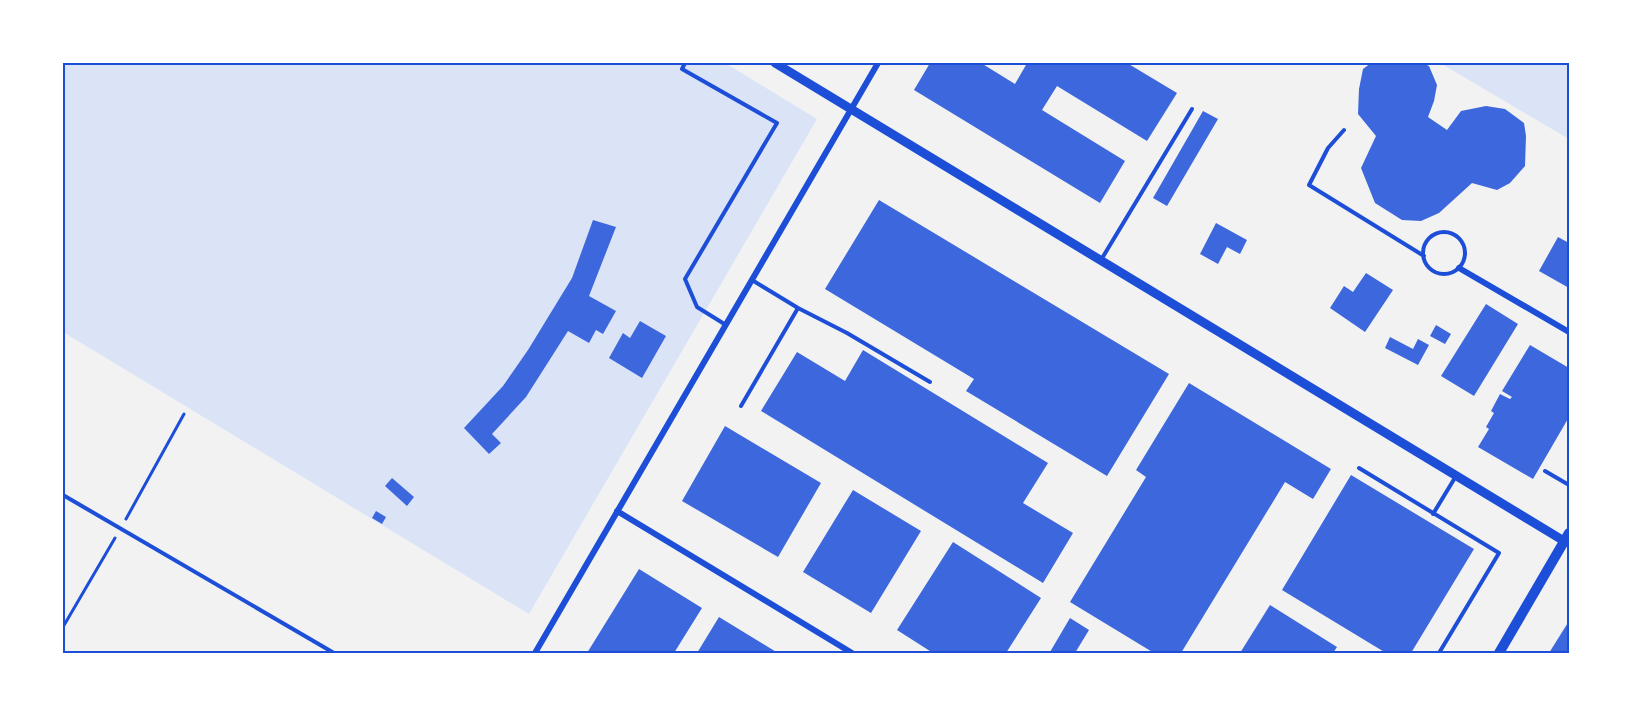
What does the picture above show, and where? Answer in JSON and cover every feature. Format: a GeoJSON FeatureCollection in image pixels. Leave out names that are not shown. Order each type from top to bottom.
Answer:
{"type":"FeatureCollection","features":[{"type":"Feature","properties":{"kind":"main road"},"geometry":{"type":"LineString","coordinates":[[1499,653],[1567,537]]}},
{"type":"Feature","properties":{"kind":"street"},"geometry":{"type":"LineString","coordinates":[[775,63],[1456,476],[1567,537]]}},
{"type":"Feature","properties":{"kind":"street"},"geometry":{"type":"LineString","coordinates":[[535,653],[878,63]]}},
{"type":"Feature","properties":{"kind":"street"},"geometry":{"type":"LineString","coordinates":[[1459,268],[1569,332]]}},
{"type":"Feature","properties":{"kind":"street"},"geometry":{"type":"LineString","coordinates":[[617,512],[852,653]]}},
{"type":"Feature","properties":{"kind":"lane"},"geometry":{"type":"LineString","coordinates":[[685,63],[681,69],[777,123],[685,279],[697,308],[726,325]]}},
{"type":"Feature","properties":{"kind":"lane"},"geometry":{"type":"LineString","coordinates":[[1101,260],[1192,109]]}},
{"type":"Feature","properties":{"kind":"lane"},"geometry":{"type":"LineString","coordinates":[[1344,130],[1328,148],[1309,185],[1424,256]]}},
{"type":"Feature","properties":{"kind":"lane"},"geometry":{"type":"LineString","coordinates":[[1440,233],[1457,236],[1465,248],[1465,256],[1459,268],[1446,274],[1439,274],[1430,269],[1424,256],[1428,240],[1440,233]]}},
{"type":"Feature","properties":{"kind":"lane"},"geometry":{"type":"LineString","coordinates":[[752,280],[930,382]]}},
{"type":"Feature","properties":{"kind":"lane"},"geometry":{"type":"LineString","coordinates":[[741,406],[798,308]]}},
{"type":"Feature","properties":{"kind":"lane"},"geometry":{"type":"LineString","coordinates":[[1359,468],[1499,553],[1439,653]]}},
{"type":"Feature","properties":{"kind":"lane"},"geometry":{"type":"LineString","coordinates":[[1545,471],[1569,485]]}},
{"type":"Feature","properties":{"kind":"lane"},"geometry":{"type":"LineString","coordinates":[[1433,514],[1456,476]]}},
{"type":"Feature","properties":{"kind":"lane"},"geometry":{"type":"LineString","coordinates":[[63,495],[334,653]]}},
{"type":"Feature","properties":{"kind":"path"},"geometry":{"type":"LineString","coordinates":[[63,627],[184,414]]}},
{"type":"Feature","properties":{"kind":"shaded area"},"geometry":{"type":"Polygon","coordinates":[[[63,63],[725,63],[817,119],[529,614],[63,332],[63,63]]]}},
{"type":"Feature","properties":{"kind":"shaded area"},"geometry":{"type":"Polygon","coordinates":[[[1440,63],[1569,63],[1569,139],[1567,138],[1440,63]]]}},
{"type":"Feature","properties":{"kind":"building"},"geometry":{"type":"Polygon","coordinates":[[[930,63],[981,63],[1015,84],[1026,65],[1023,63],[1127,63],[1177,93],[1147,141],[1057,86],[1042,110],[1125,161],[1100,203],[914,90],[930,63]]]}},
{"type":"Feature","properties":{"kind":"building"},"geometry":{"type":"Polygon","coordinates":[[[1371,63],[1422,63],[1429,66],[1437,85],[1428,117],[1447,130],[1461,111],[1486,106],[1505,109],[1524,123],[1525,166],[1510,183],[1497,190],[1472,183],[1439,213],[1421,221],[1402,220],[1375,203],[1361,168],[1376,136],[1358,114],[1363,69],[1371,63]]]}},
{"type":"Feature","properties":{"kind":"building"},"geometry":{"type":"Polygon","coordinates":[[[1203,111],[1218,119],[1167,206],[1153,198],[1203,111]]]}},
{"type":"Feature","properties":{"kind":"building"},"geometry":{"type":"Polygon","coordinates":[[[879,200],[1169,374],[1107,476],[966,391],[974,379],[825,289],[879,200]]]}},
{"type":"Feature","properties":{"kind":"building"},"geometry":{"type":"Polygon","coordinates":[[[593,220],[616,227],[589,296],[616,311],[603,334],[596,330],[589,343],[568,331],[526,397],[492,434],[501,443],[489,454],[464,428],[503,386],[528,350],[572,278],[593,220]]]}},
{"type":"Feature","properties":{"kind":"building"},"geometry":{"type":"Polygon","coordinates":[[[1216,223],[1247,240],[1240,254],[1227,247],[1218,264],[1200,254],[1216,223]]]}},
{"type":"Feature","properties":{"kind":"building"},"geometry":{"type":"Polygon","coordinates":[[[1558,237],[1569,243],[1569,288],[1539,271],[1558,237]]]}},
{"type":"Feature","properties":{"kind":"building"},"geometry":{"type":"Polygon","coordinates":[[[1366,273],[1393,290],[1365,332],[1330,308],[1344,286],[1353,292],[1366,273]]]}},
{"type":"Feature","properties":{"kind":"building"},"geometry":{"type":"Polygon","coordinates":[[[1486,304],[1518,324],[1474,396],[1441,376],[1486,304]]]}},
{"type":"Feature","properties":{"kind":"building"},"geometry":{"type":"Polygon","coordinates":[[[640,321],[666,336],[642,378],[609,358],[623,333],[630,338],[640,321]]]}},
{"type":"Feature","properties":{"kind":"building"},"geometry":{"type":"Polygon","coordinates":[[[1436,325],[1451,334],[1445,344],[1430,336],[1436,325]]]}},
{"type":"Feature","properties":{"kind":"building"},"geometry":{"type":"Polygon","coordinates":[[[1390,337],[1413,349],[1418,339],[1429,345],[1418,365],[1385,348],[1390,337]]]}},
{"type":"Feature","properties":{"kind":"building"},"geometry":{"type":"Polygon","coordinates":[[[1530,345],[1569,368],[1569,417],[1533,479],[1478,447],[1489,429],[1486,427],[1494,413],[1491,411],[1500,394],[1510,399],[1512,397],[1502,391],[1530,345]]]}},
{"type":"Feature","properties":{"kind":"building"},"geometry":{"type":"Polygon","coordinates":[[[863,350],[1048,463],[1023,503],[1073,533],[1043,583],[761,411],[797,352],[845,381],[863,350]]]}},
{"type":"Feature","properties":{"kind":"building"},"geometry":{"type":"Polygon","coordinates":[[[1189,383],[1331,469],[1313,499],[1285,482],[1181,653],[1154,653],[1070,602],[1146,477],[1136,470],[1189,383]]]}},
{"type":"Feature","properties":{"kind":"building"},"geometry":{"type":"Polygon","coordinates":[[[725,426],[821,483],[778,557],[682,501],[725,426]]]}},
{"type":"Feature","properties":{"kind":"building"},"geometry":{"type":"Polygon","coordinates":[[[1351,475],[1474,549],[1411,653],[1386,653],[1282,590],[1351,475]]]}},
{"type":"Feature","properties":{"kind":"building"},"geometry":{"type":"Polygon","coordinates":[[[392,478],[414,497],[407,506],[385,486],[392,478]]]}},
{"type":"Feature","properties":{"kind":"building"},"geometry":{"type":"Polygon","coordinates":[[[853,490],[921,531],[871,613],[803,572],[853,490]]]}},
{"type":"Feature","properties":{"kind":"building"},"geometry":{"type":"Polygon","coordinates":[[[376,511],[386,517],[382,524],[372,518],[376,511]]]}},
{"type":"Feature","properties":{"kind":"building"},"geometry":{"type":"Polygon","coordinates":[[[953,542],[1041,598],[1006,653],[933,653],[897,630],[953,542]]]}},
{"type":"Feature","properties":{"kind":"building"},"geometry":{"type":"Polygon","coordinates":[[[639,569],[702,608],[674,653],[587,653],[639,569]]]}},
{"type":"Feature","properties":{"kind":"building"},"geometry":{"type":"Polygon","coordinates":[[[1270,605],[1337,647],[1333,653],[1240,653],[1270,605]]]}},
{"type":"Feature","properties":{"kind":"building"},"geometry":{"type":"Polygon","coordinates":[[[719,617],[778,653],[697,653],[719,617]]]}},
{"type":"Feature","properties":{"kind":"building"},"geometry":{"type":"Polygon","coordinates":[[[1070,618],[1089,630],[1075,653],[1050,652],[1070,618]]]}},
{"type":"Feature","properties":{"kind":"building"},"geometry":{"type":"Polygon","coordinates":[[[1569,621],[1569,653],[1549,653],[1569,621]]]}}]}
